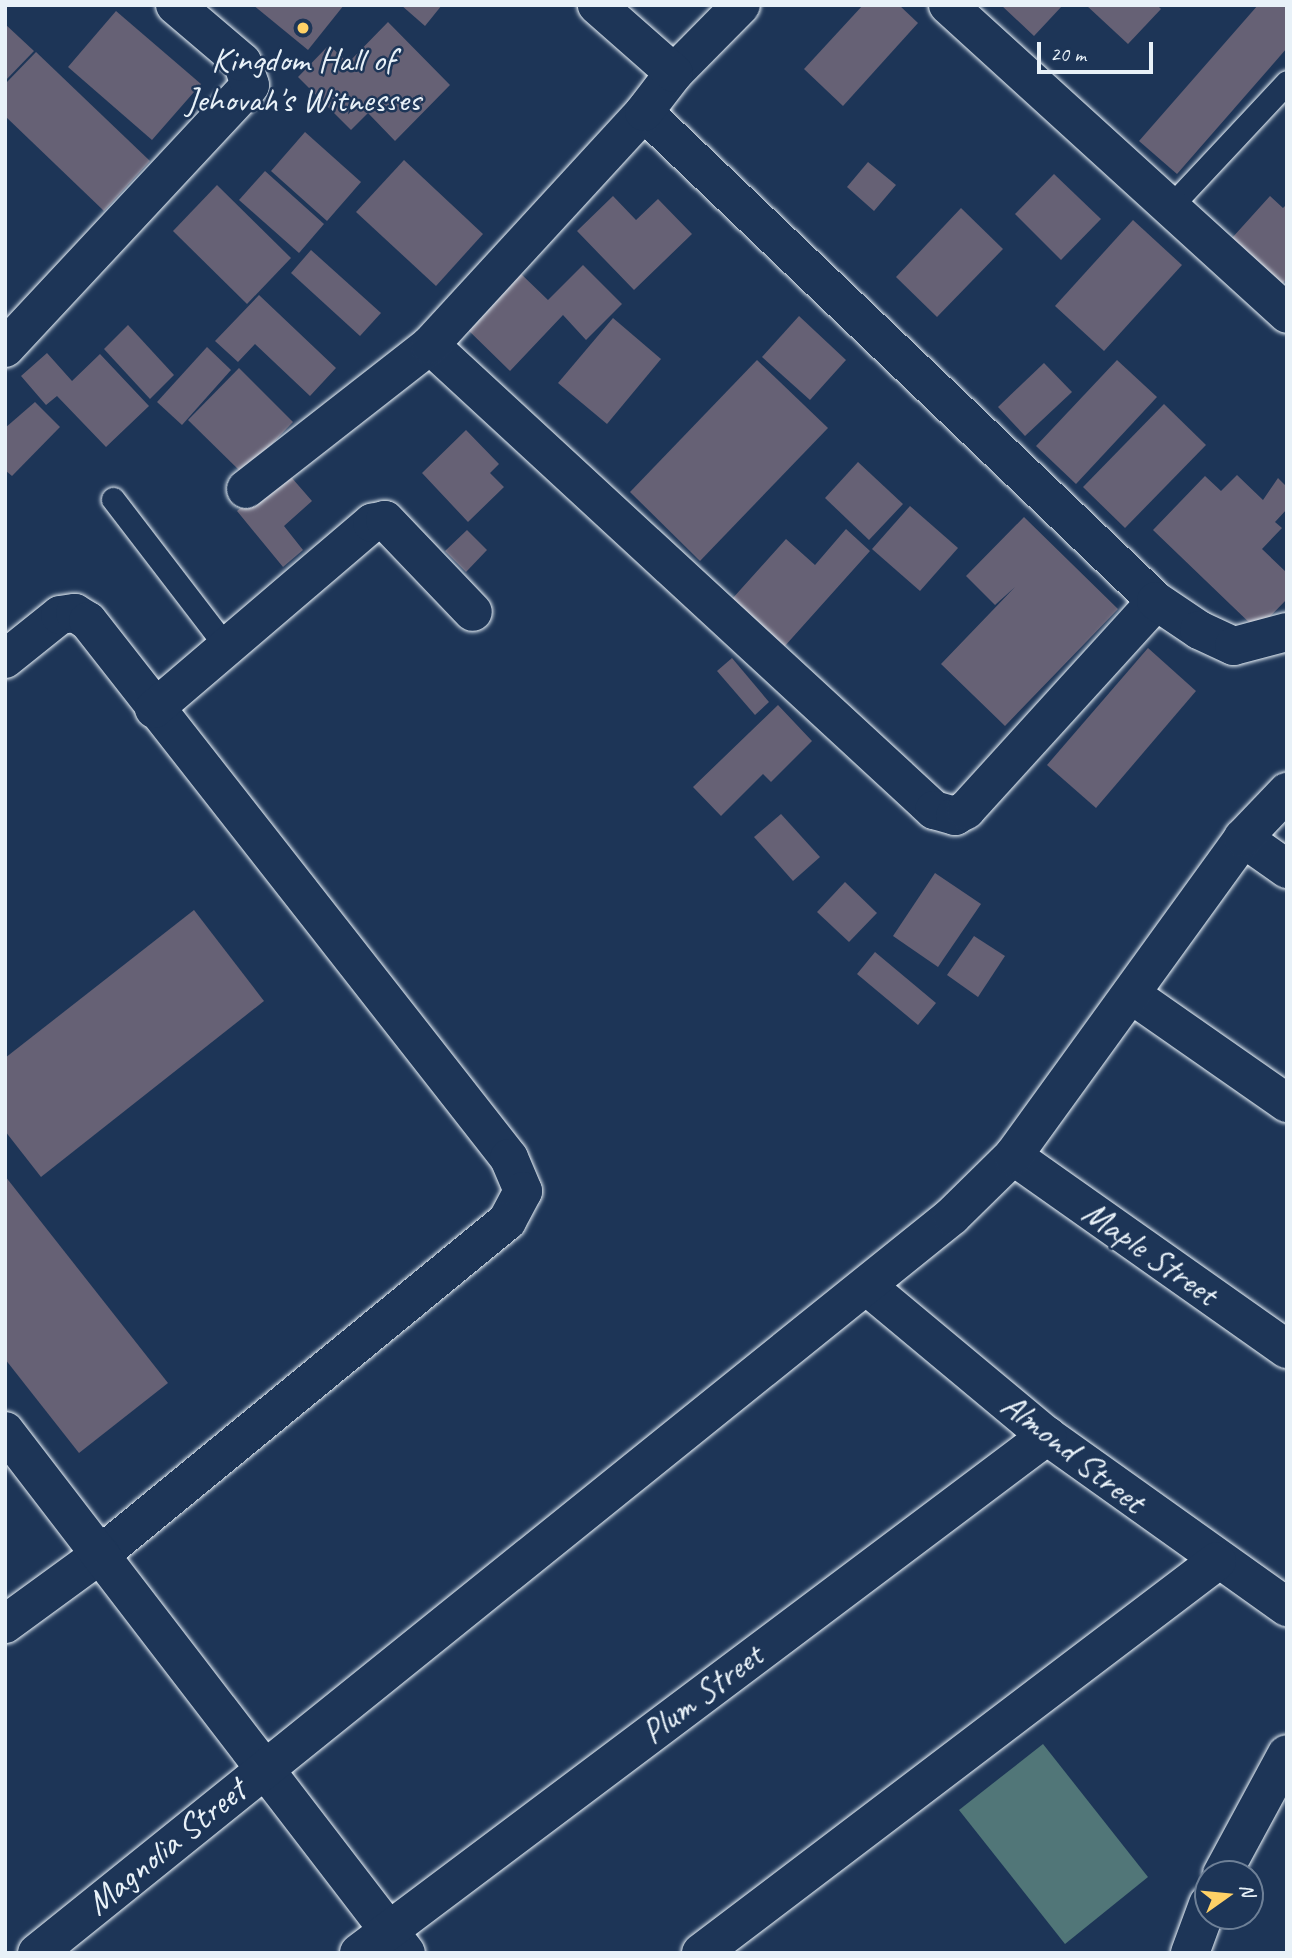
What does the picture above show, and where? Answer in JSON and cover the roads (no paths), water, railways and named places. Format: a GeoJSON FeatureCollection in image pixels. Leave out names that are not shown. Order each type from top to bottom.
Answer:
{"type":"FeatureCollection","features":[{"type":"Feature","properties":{"kind":"street"},"geometry":{"type":"LineString","coordinates":[[5,348],[250,85],[242,62],[175,5]]}},
{"type":"Feature","properties":{"kind":"street"},"geometry":{"type":"LineString","coordinates":[[597,5],[674,73]]}},
{"type":"Feature","properties":{"kind":"street"},"geometry":{"type":"LineString","coordinates":[[246,489],[430,345],[644,112],[674,73],[741,5]]}},
{"type":"Feature","properties":{"kind":"street"},"geometry":{"type":"LineString","coordinates":[[948,5],[1287,314]]}},
{"type":"Feature","properties":{"kind":"street"},"geometry":{"type":"LineString","coordinates":[[644,112],[1156,601],[1199,630],[1234,646],[1287,632]]}},
{"type":"Feature","properties":{"kind":"street"},"geometry":{"type":"LineString","coordinates":[[430,345],[944,816],[966,810],[1156,601]]}},
{"type":"Feature","properties":{"kind":"street"},"geometry":{"type":"LineString","coordinates":[[154,709],[372,523],[385,520],[473,612]]}},
{"type":"Feature","properties":{"kind":"street"},"geometry":{"type":"LineString","coordinates":[[5,659],[60,615],[75,613],[88,621],[154,709],[509,1158],[523,1191],[507,1221],[101,1554],[5,1624]]}},
{"type":"Feature","properties":{"kind":"street","name":"Magnolia Street"},"geometry":{"type":"LineString","coordinates":[[37,1953],[263,1768],[868,1287],[1013,1156],[1243,838],[1287,792]]}},
{"type":"Feature","properties":{"kind":"street"},"geometry":{"type":"LineString","coordinates":[[1243,838],[1287,869]]}},
{"type":"Feature","properties":{"kind":"street"},"geometry":{"type":"LineString","coordinates":[[1132,995],[1287,1103]]}},
{"type":"Feature","properties":{"kind":"street","name":"Maple Street"},"geometry":{"type":"LineString","coordinates":[[1013,1156],[1287,1349]]}},
{"type":"Feature","properties":{"kind":"street","name":"Almond Street"},"geometry":{"type":"LineString","coordinates":[[868,1287],[1046,1436],[1217,1561],[1287,1606]]}},
{"type":"Feature","properties":{"kind":"street"},"geometry":{"type":"LineString","coordinates":[[5,1431],[263,1768],[385,1945]]}},
{"type":"Feature","properties":{"kind":"street","name":"Plum Street"},"geometry":{"type":"LineString","coordinates":[[385,1945],[1046,1436]]}},
{"type":"Feature","properties":{"kind":"street"},"geometry":{"type":"LineString","coordinates":[[701,1953],[1217,1561]]}},
{"type":"Feature","properties":{"kind":"street"},"geometry":{"type":"LineString","coordinates":[[1230,1860],[1287,1754]]}},
{"type":"Feature","properties":{"kind":"street"},"geometry":{"type":"LineString","coordinates":[[1190,1953],[1198,1930]]}},
{"type":"Feature","properties":{"kind":"lane"},"geometry":{"type":"LineString","coordinates":[[1170,207],[1287,82]]}},
{"type":"Feature","properties":{"kind":"lane"},"geometry":{"type":"LineString","coordinates":[[113,499],[226,646]]}},
{"type":"Feature","properties":{"kind":"place","name":"Kingdom Hall of Jehovah's Witnesses"},"geometry":{"type":"Point","coordinates":[303,28]}}]}
